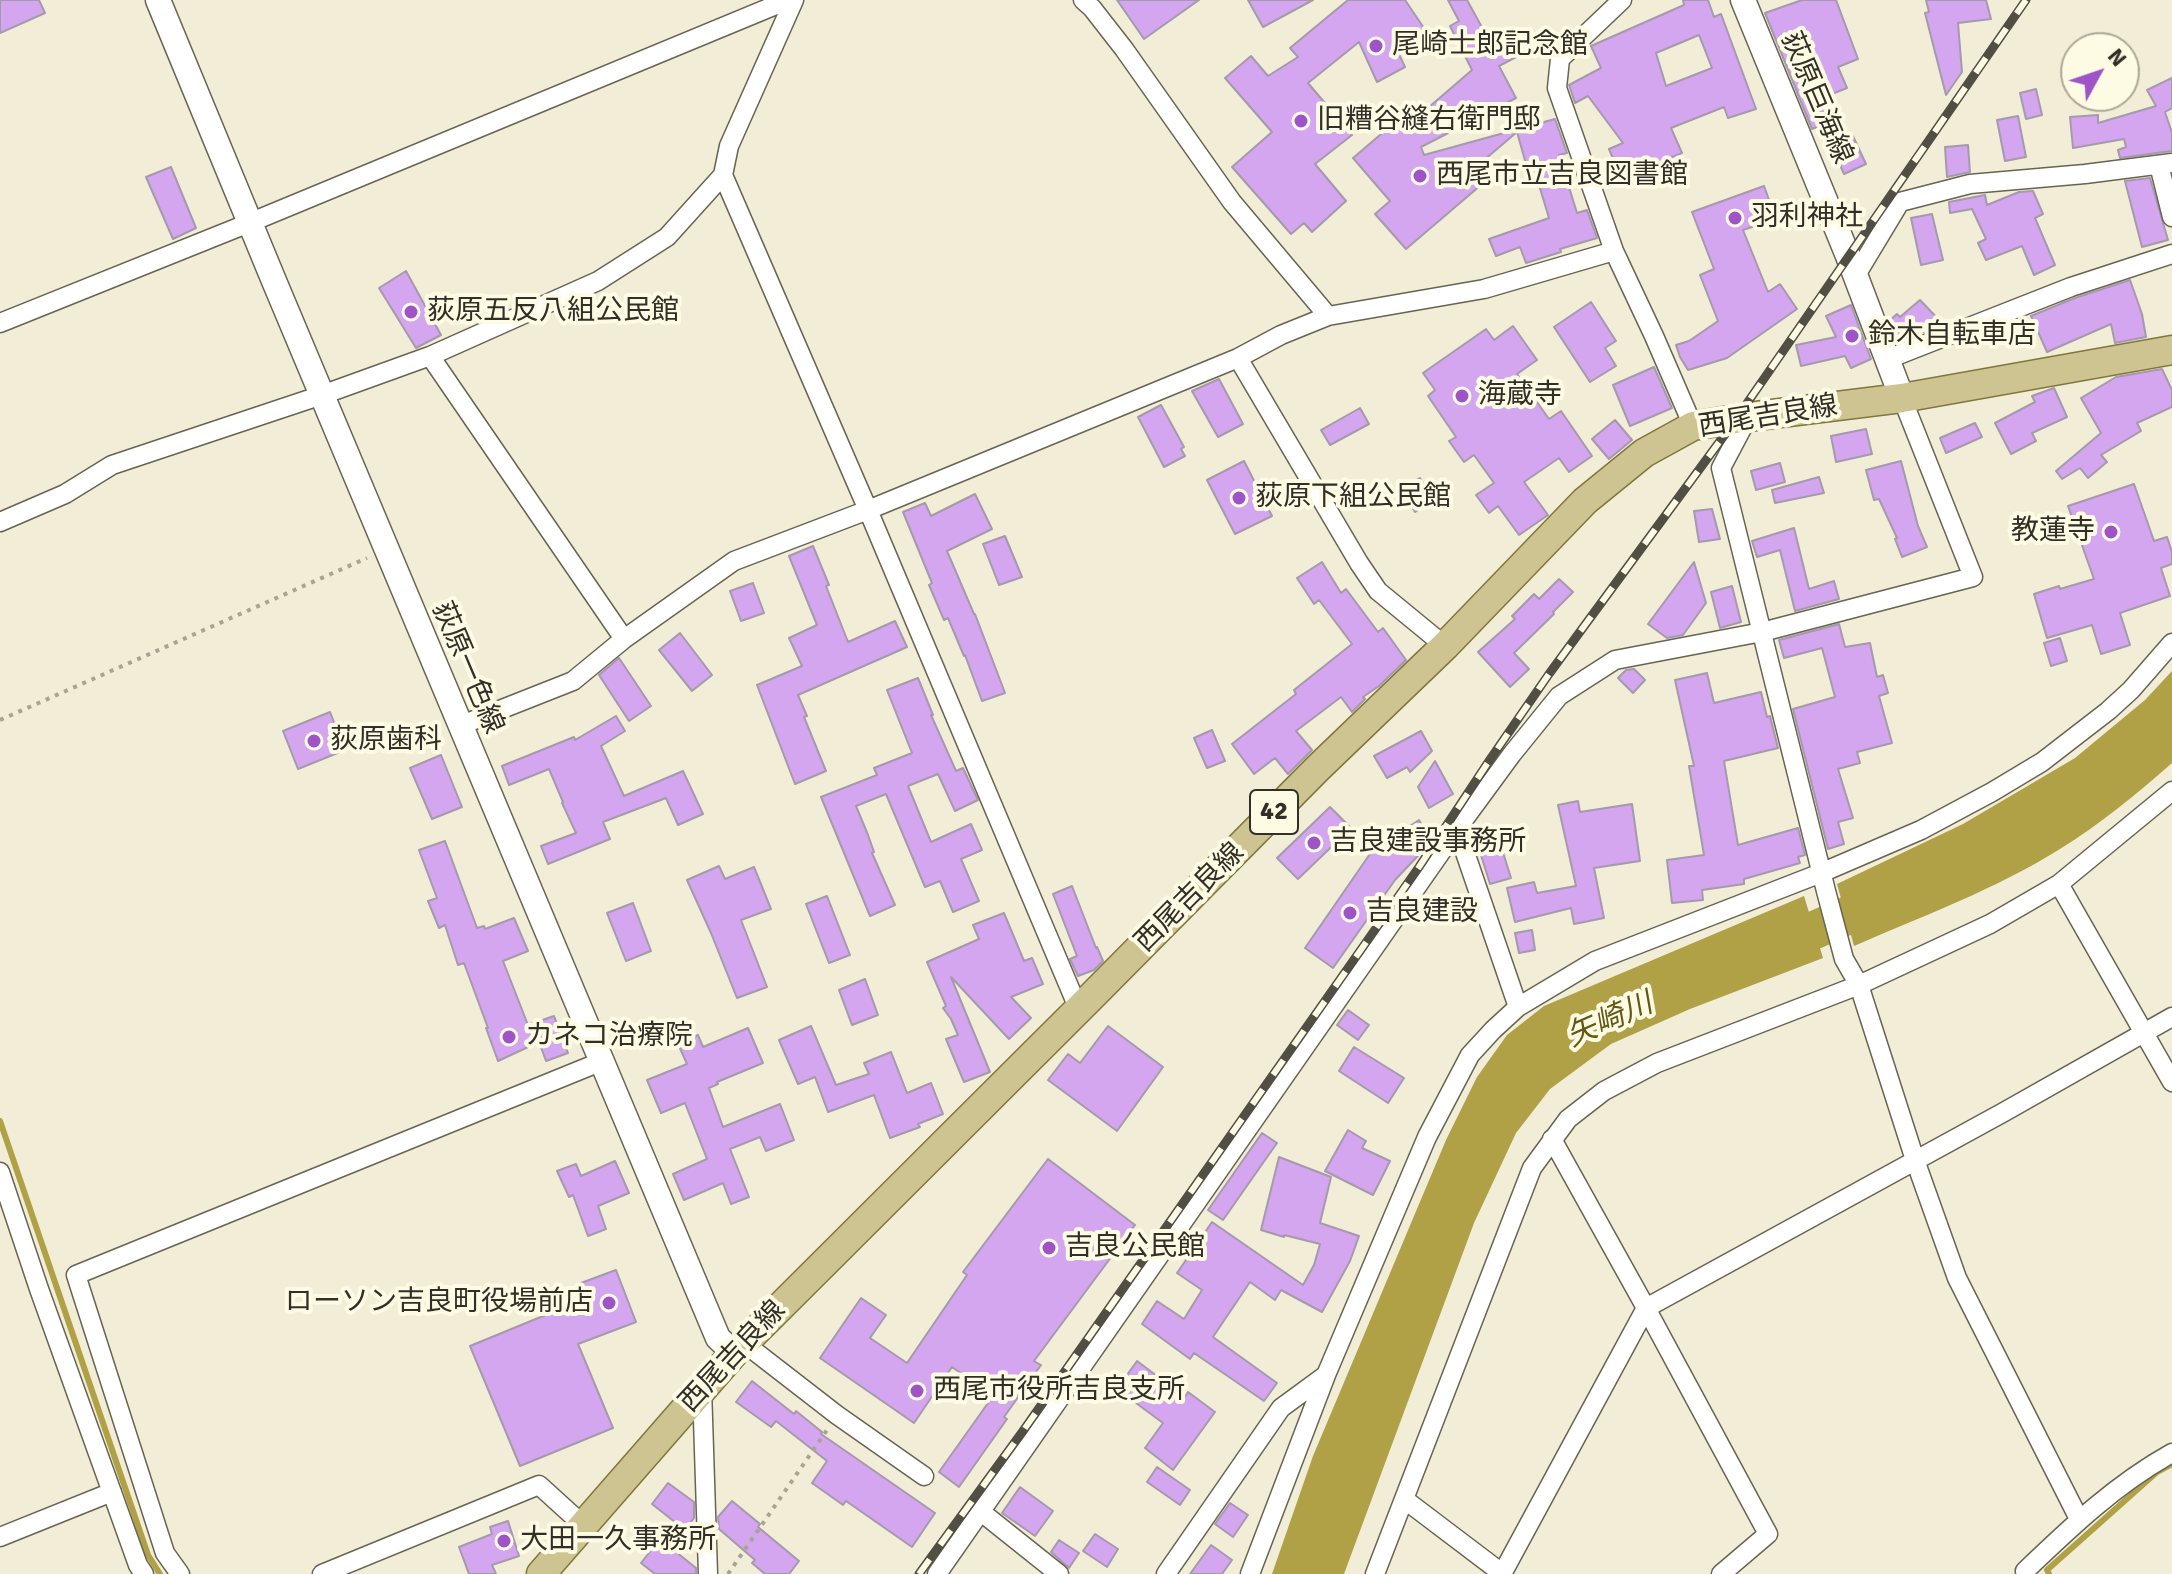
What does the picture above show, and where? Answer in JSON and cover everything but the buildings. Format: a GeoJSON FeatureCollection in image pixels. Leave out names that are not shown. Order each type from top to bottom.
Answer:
{"type":"FeatureCollection","features":[{"type":"Feature","properties":{"kind":"main road","name":"荻原一色線"},"geometry":{"type":"LineString","coordinates":[[158,0],[385,550],[718,1338],[739,1348]]}},
{"type":"Feature","properties":{"kind":"main road","name":"荻原巨海線"},"geometry":{"type":"LineString","coordinates":[[1743,0],[1856,275],[1902,398]]}},
{"type":"Feature","properties":{"kind":"main road","name":"西尾吉良線"},"geometry":{"type":"LineString","coordinates":[[541,1574],[739,1348],[1318,768],[1445,646],[1585,501],[1644,453],[1693,426],[1902,398],[2172,350]]}},
{"type":"Feature","properties":{"kind":"street"},"geometry":{"type":"LineString","coordinates":[[0,323],[791,0]]}},
{"type":"Feature","properties":{"kind":"street"},"geometry":{"type":"LineString","coordinates":[[0,522],[65,494],[112,465],[430,356],[598,281],[667,237],[723,175],[729,146],[791,0]]}},
{"type":"Feature","properties":{"kind":"street"},"geometry":{"type":"LineString","coordinates":[[1622,0],[1560,59],[1557,88],[1614,251],[1693,426]]}},
{"type":"Feature","properties":{"kind":"street"},"geometry":{"type":"LineString","coordinates":[[1093,3],[1232,202],[1328,316]]}},
{"type":"Feature","properties":{"kind":"street"},"geometry":{"type":"LineString","coordinates":[[1856,275],[1900,202],[1970,184],[2166,164],[2172,217]]}},
{"type":"Feature","properties":{"kind":"street"},"geometry":{"type":"LineString","coordinates":[[723,175],[1079,1010]]}},
{"type":"Feature","properties":{"kind":"street"},"geometry":{"type":"LineString","coordinates":[[459,726],[573,681],[624,639],[734,561],[868,510],[1238,358],[1281,335],[1328,316],[1484,289],[1614,251]]}},
{"type":"Feature","properties":{"kind":"street"},"geometry":{"type":"LineString","coordinates":[[1888,359],[2071,287],[2172,254]]}},
{"type":"Feature","properties":{"kind":"street"},"geometry":{"type":"LineString","coordinates":[[430,356],[624,639]]}},
{"type":"Feature","properties":{"kind":"street"},"geometry":{"type":"LineString","coordinates":[[1238,358],[1378,591],[1445,646]]}},
{"type":"Feature","properties":{"kind":"street"},"geometry":{"type":"LineString","coordinates":[[937,1574],[1457,829],[1559,696],[1615,660],[1762,632],[1973,577],[1902,398]]}},
{"type":"Feature","properties":{"kind":"street"},"geometry":{"type":"LineString","coordinates":[[1748,417],[1721,468],[1844,959],[1859,985],[1915,1160],[1957,1278],[2079,1519]]}},
{"type":"Feature","properties":{"kind":"street"},"geometry":{"type":"LineString","coordinates":[[1250,1574],[1326,1375],[1427,1137],[1470,1055],[1493,1030],[1518,1007],[1595,961],[1823,882],[1992,792],[2042,762],[2108,711],[2172,643]]}},
{"type":"Feature","properties":{"kind":"street"},"geometry":{"type":"LineString","coordinates":[[1375,1574],[1532,1168],[1568,1119],[1604,1091],[1657,1063],[1859,985],[1990,924],[2059,884],[2172,791]]}},
{"type":"Feature","properties":{"kind":"street"},"geometry":{"type":"LineString","coordinates":[[1457,829],[1518,1007]]}},
{"type":"Feature","properties":{"kind":"street"},"geometry":{"type":"LineString","coordinates":[[2059,884],[2172,1082]]}},
{"type":"Feature","properties":{"kind":"street"},"geometry":{"type":"LineString","coordinates":[[1404,1499],[1502,1574],[1646,1308],[2172,1017]]}},
{"type":"Feature","properties":{"kind":"street"},"geometry":{"type":"LineString","coordinates":[[180,1574],[165,1553],[76,1275],[600,1062]]}},
{"type":"Feature","properties":{"kind":"street"},"geometry":{"type":"LineString","coordinates":[[1552,1139],[1768,1534],[1721,1574]]}},
{"type":"Feature","properties":{"kind":"street"},"geometry":{"type":"LineString","coordinates":[[0,1172],[39,1289],[138,1565],[144,1574]]}},
{"type":"Feature","properties":{"kind":"street"},"geometry":{"type":"LineString","coordinates":[[739,1348],[924,1476]]}},
{"type":"Feature","properties":{"kind":"street"},"geometry":{"type":"LineString","coordinates":[[1166,1574],[1281,1408],[1326,1375]]}},
{"type":"Feature","properties":{"kind":"street"},"geometry":{"type":"LineString","coordinates":[[702,1388],[708,1574]]}},
{"type":"Feature","properties":{"kind":"street"},"geometry":{"type":"LineString","coordinates":[[2024,1573],[2079,1519],[2140,1471],[2172,1453]]}},
{"type":"Feature","properties":{"kind":"street"},"geometry":{"type":"LineString","coordinates":[[322,1574],[539,1485],[583,1525]]}},
{"type":"Feature","properties":{"kind":"street"},"geometry":{"type":"LineString","coordinates":[[0,1537],[112,1492]]}},
{"type":"Feature","properties":{"kind":"street"},"geometry":{"type":"LineString","coordinates":[[980,1511],[1059,1574]]}},
{"type":"Feature","properties":{"kind":"path"},"geometry":{"type":"LineString","coordinates":[[0,720],[385,550]]}},
{"type":"Feature","properties":{"kind":"path"},"geometry":{"type":"LineString","coordinates":[[728,1574],[837,1415]]}},
{"type":"Feature","properties":{"kind":"water"},"geometry":{"type":"Polygon","coordinates":[[[2172,671],[2172,763],[2159,775],[2089,829],[2036,863],[1959,901],[1854,946],[1837,884],[1963,824],[2075,758],[2145,700],[2172,671]]]}},
{"type":"Feature","properties":{"kind":"water"},"geometry":{"type":"Polygon","coordinates":[[[1804,896],[1823,958],[1690,1009],[1611,1044],[1550,1089],[1516,1133],[1474,1223],[1344,1574],[1272,1574],[1313,1456],[1446,1140],[1477,1077],[1507,1035],[1544,1006],[1804,896]]]}},
{"type":"Feature","properties":{"kind":"waterway","name":"矢崎川"},"geometry":{"type":"LineString","coordinates":[[1769,950],[1892,896]]}},
{"type":"Feature","properties":{"kind":"waterway"},"geometry":{"type":"LineString","coordinates":[[0,1121],[148,1555],[160,1574]]}},
{"type":"Feature","properties":{"kind":"waterway"},"geometry":{"type":"LineString","coordinates":[[2049,1574],[2047,1570],[2157,1472],[2172,1464]]}},
{"type":"Feature","properties":{"kind":"railway"},"geometry":{"type":"LineString","coordinates":[[919,1574],[1419,867],[1549,674],[1734,422],[2026,0]]}},
{"type":"Feature","properties":{"kind":"place","name":"尾崎士郎記念館"},"geometry":{"type":"Point","coordinates":[1376,46]}},
{"type":"Feature","properties":{"kind":"place","name":"旧糟谷縫右衛門邸"},"geometry":{"type":"Point","coordinates":[1301,121]}},
{"type":"Feature","properties":{"kind":"place","name":"西尾市立吉良図書館"},"geometry":{"type":"Point","coordinates":[1420,176]}},
{"type":"Feature","properties":{"kind":"place","name":"羽利神社"},"geometry":{"type":"Point","coordinates":[1735,218]}},
{"type":"Feature","properties":{"kind":"place","name":"荻原五反八組公民館"},"geometry":{"type":"Point","coordinates":[411,312]}},
{"type":"Feature","properties":{"kind":"place","name":"鈴木自転車店"},"geometry":{"type":"Point","coordinates":[1852,336]}},
{"type":"Feature","properties":{"kind":"place","name":"海蔵寺"},"geometry":{"type":"Point","coordinates":[1462,396]}},
{"type":"Feature","properties":{"kind":"place","name":"荻原下組公民館"},"geometry":{"type":"Point","coordinates":[1239,498]}},
{"type":"Feature","properties":{"kind":"place","name":"教蓮寺"},"geometry":{"type":"Point","coordinates":[2111,532]}},
{"type":"Feature","properties":{"kind":"place","name":"荻原歯科"},"geometry":{"type":"Point","coordinates":[314,741]}},
{"type":"Feature","properties":{"kind":"place","name":"吉良建設事務所"},"geometry":{"type":"Point","coordinates":[1314,843]}},
{"type":"Feature","properties":{"kind":"place","name":"吉良建設"},"geometry":{"type":"Point","coordinates":[1350,913]}},
{"type":"Feature","properties":{"kind":"place","name":"カネコ治療院"},"geometry":{"type":"Point","coordinates":[509,1037]}},
{"type":"Feature","properties":{"kind":"place","name":"吉良公民館"},"geometry":{"type":"Point","coordinates":[1049,1248]}},
{"type":"Feature","properties":{"kind":"place","name":"ローソン吉良町役場前店"},"geometry":{"type":"Point","coordinates":[609,1303]}},
{"type":"Feature","properties":{"kind":"place","name":"西尾市役所吉良支所"},"geometry":{"type":"Point","coordinates":[917,1391]}},
{"type":"Feature","properties":{"kind":"place","name":"大田一久事務所"},"geometry":{"type":"Point","coordinates":[504,1541]}}]}
